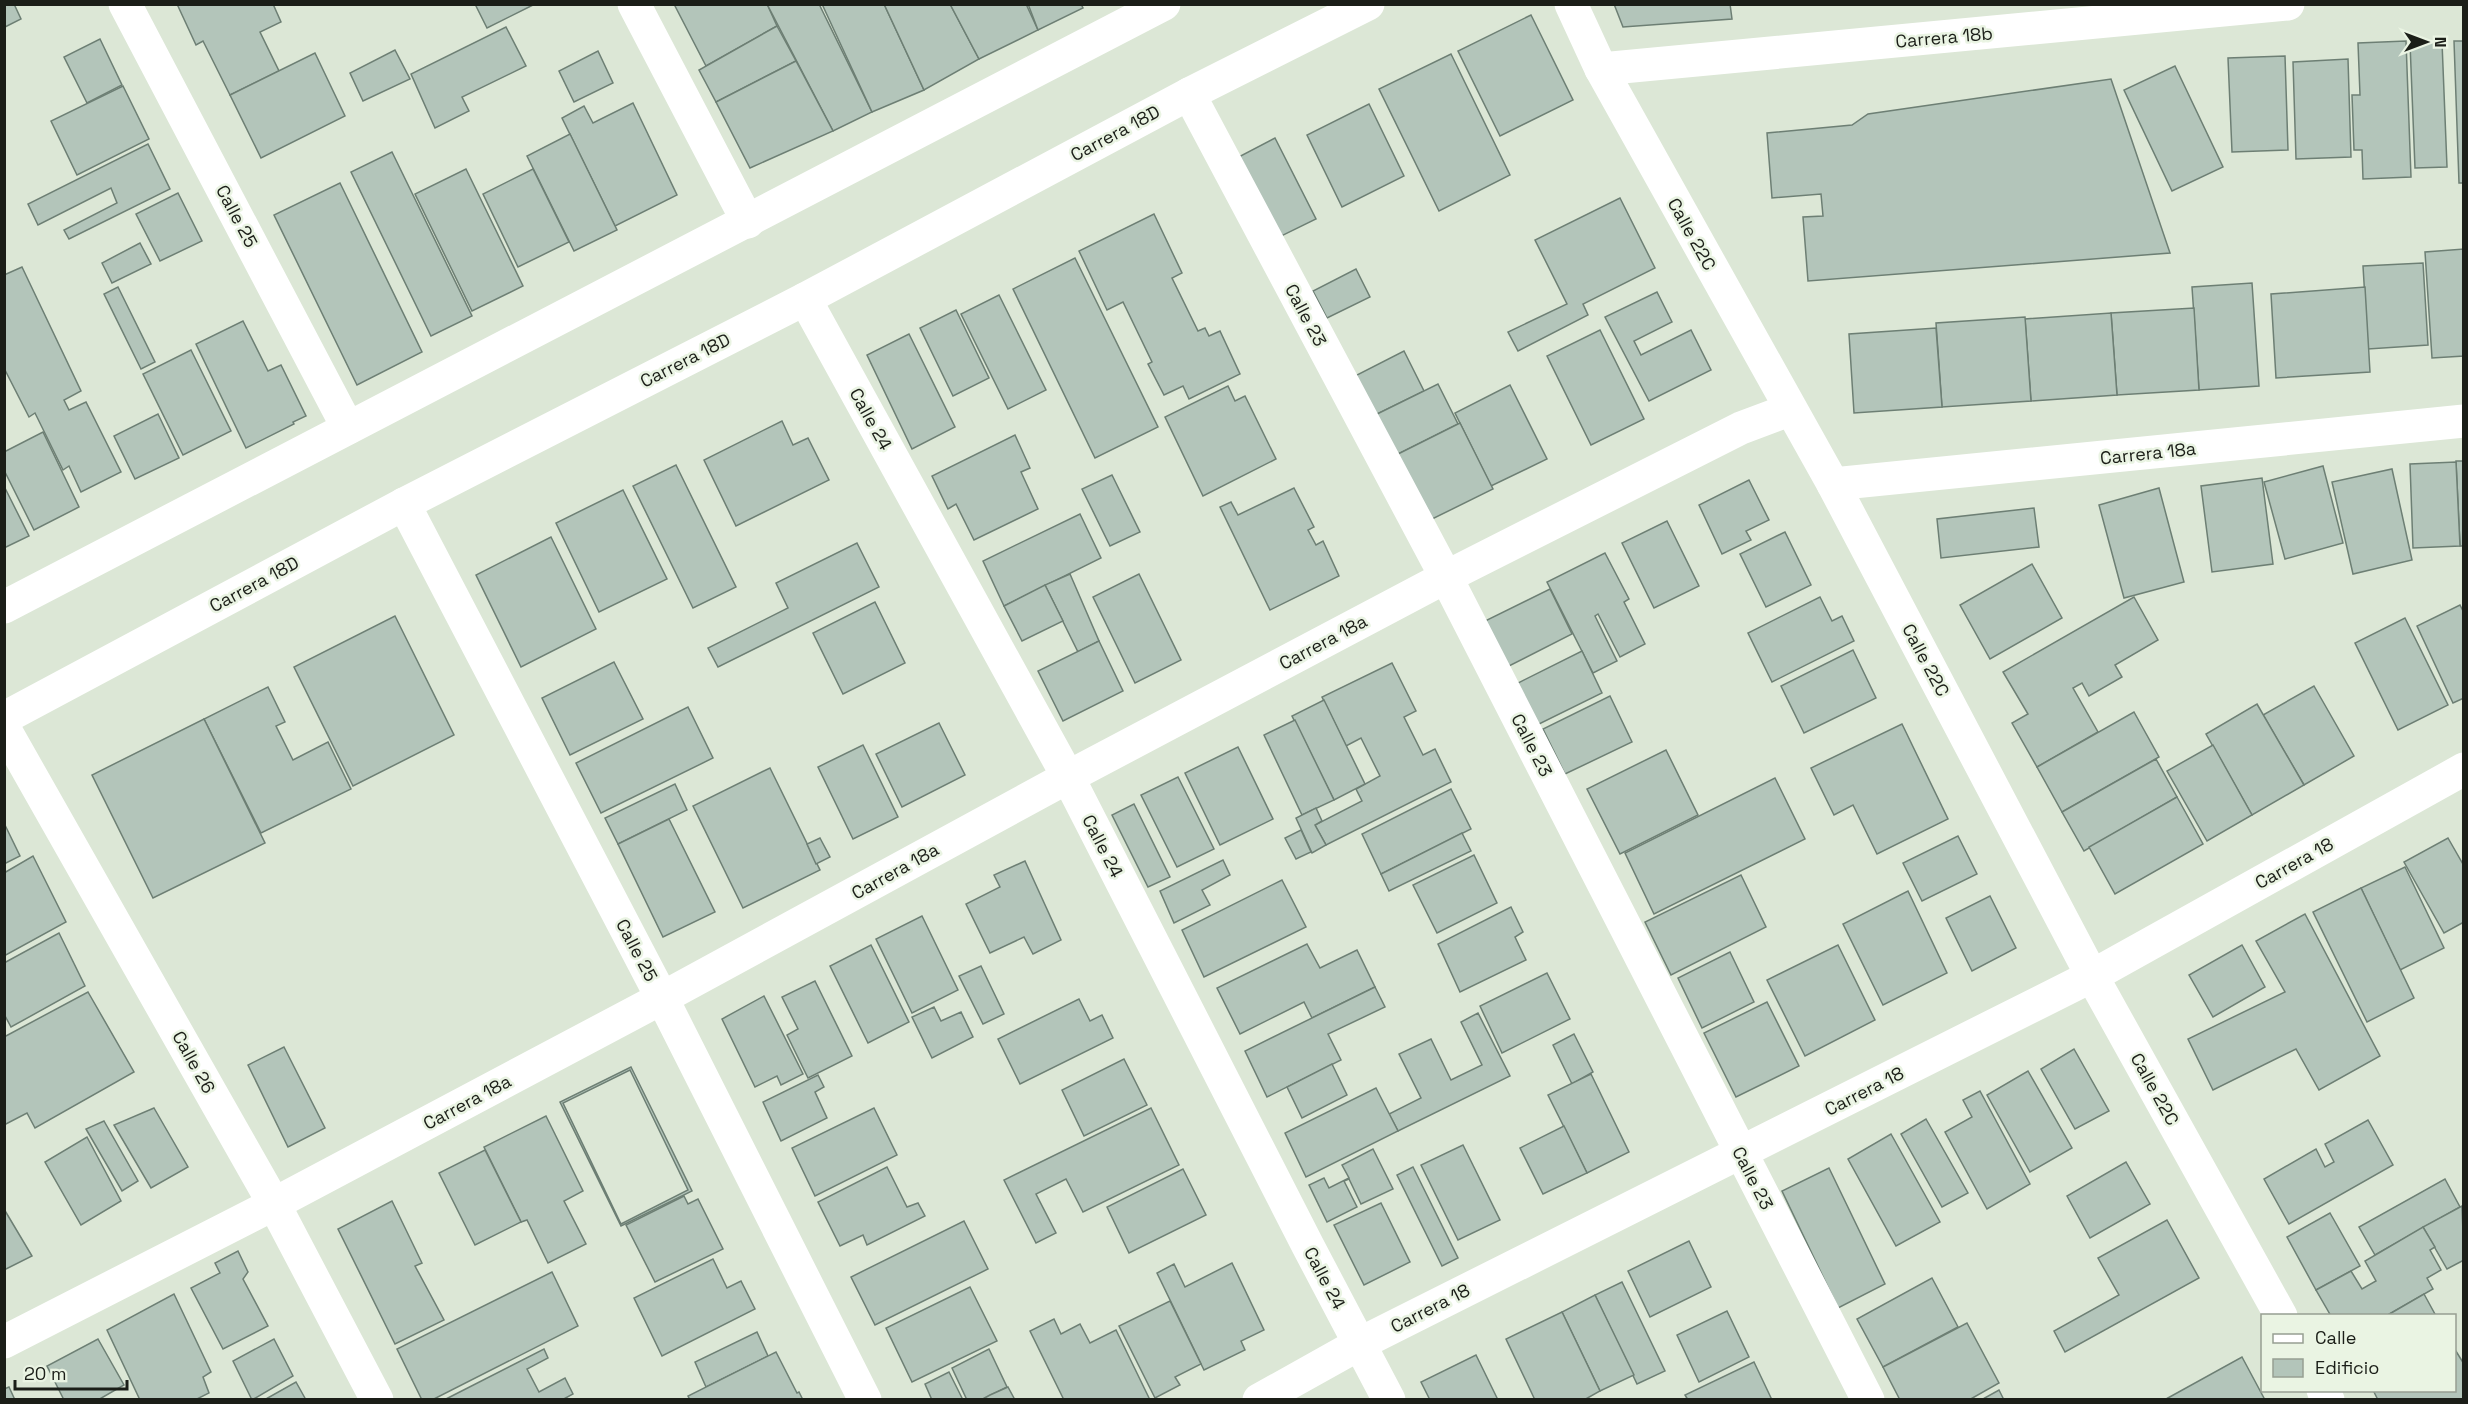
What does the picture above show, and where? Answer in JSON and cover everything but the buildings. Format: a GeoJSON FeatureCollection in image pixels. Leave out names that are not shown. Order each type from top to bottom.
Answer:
{"type":"FeatureCollection","features":[{"type":"Feature","properties":{"kind":"street","name":"Calle 25"},"geometry":{"type":"LineString","coordinates":[[125,4],[348,428]]}},
{"type":"Feature","properties":{"kind":"street"},"geometry":{"type":"LineString","coordinates":[[634,4],[748,222]]}},
{"type":"Feature","properties":{"kind":"street"},"geometry":{"type":"LineString","coordinates":[[4,607],[748,222],[1125,13],[1164,4]]}},
{"type":"Feature","properties":{"kind":"street","name":"Carrera 18D"},"geometry":{"type":"LineString","coordinates":[[4,718],[404,504],[805,298],[1189,94],[1368,4]]}},
{"type":"Feature","properties":{"kind":"street","name":"Calle 22C"},"geometry":{"type":"LineString","coordinates":[[1571,4],[1601,69],[1789,410],[1833,484],[2092,976],[2280,1314]]}},
{"type":"Feature","properties":{"kind":"street","name":"Carrera 18b"},"geometry":{"type":"LineString","coordinates":[[1601,69],[2288,4]]}},
{"type":"Feature","properties":{"kind":"street","name":"Calle 23"},"geometry":{"type":"LineString","coordinates":[[1189,94],[1446,577],[1868,1400]]}},
{"type":"Feature","properties":{"kind":"street","name":"Calle 24"},"geometry":{"type":"LineString","coordinates":[[805,298],[1068,777],[1389,1400]]}},
{"type":"Feature","properties":{"kind":"street","name":"Carrera 18a"},"geometry":{"type":"LineString","coordinates":[[4,1342],[274,1204],[662,998],[1068,777],[1446,577],[1741,428],[1789,410]]}},
{"type":"Feature","properties":{"kind":"street","name":"Carrera 18a"},"geometry":{"type":"LineString","coordinates":[[1833,484],[2463,421]]}},
{"type":"Feature","properties":{"kind":"street","name":"Calle 25"},"geometry":{"type":"LineString","coordinates":[[404,504],[662,998],[865,1400]]}},
{"type":"Feature","properties":{"kind":"street","name":"Calle 26"},"geometry":{"type":"LineString","coordinates":[[4,728],[274,1204],[377,1400]]}},
{"type":"Feature","properties":{"kind":"street","name":"Carrera 18"},"geometry":{"type":"LineString","coordinates":[[1259,1400],[1361,1343],[2092,976],[2463,769]]}}]}
